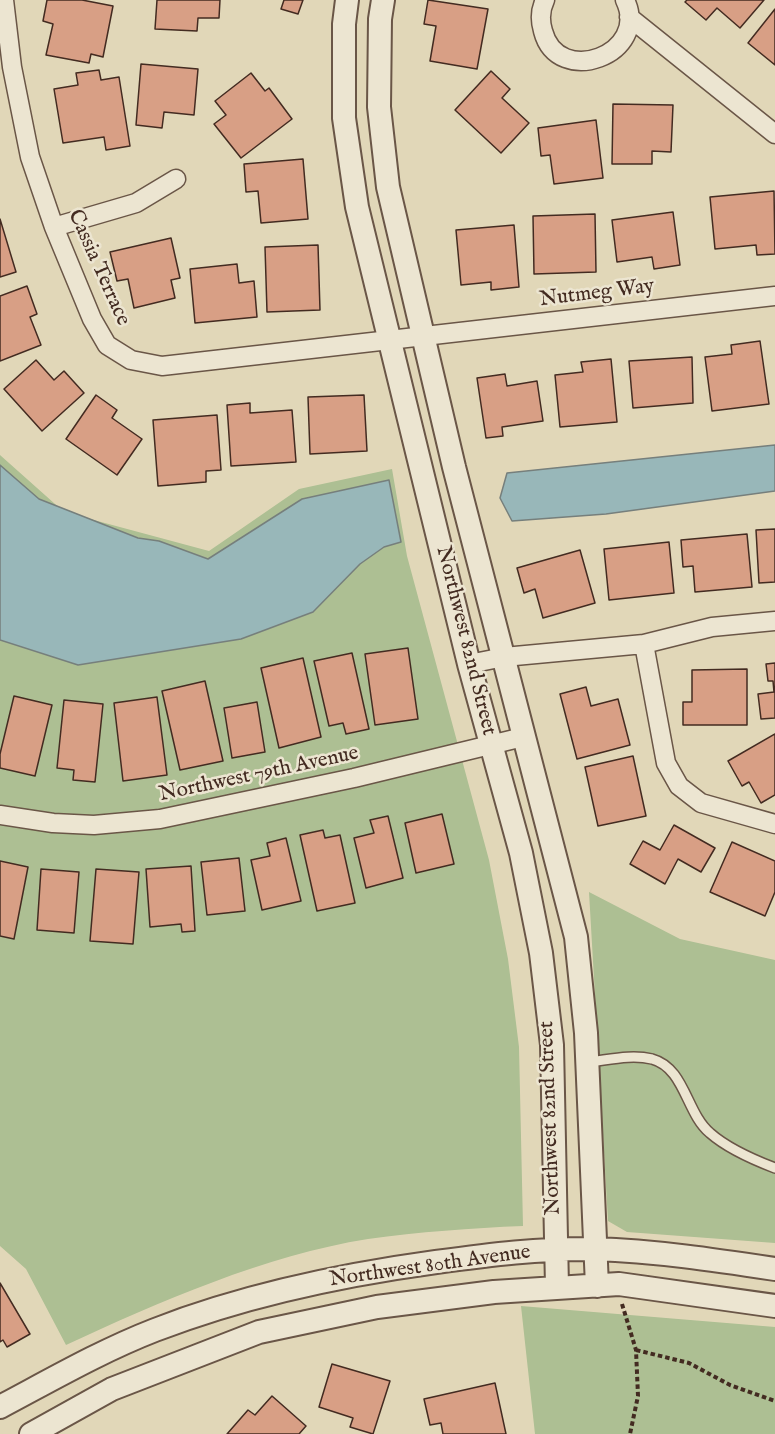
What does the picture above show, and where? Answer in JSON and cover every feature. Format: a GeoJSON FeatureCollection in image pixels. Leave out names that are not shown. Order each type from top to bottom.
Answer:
{"type":"FeatureCollection","features":[{"type":"Feature","properties":{"kind":"street","name":"Cassia Terrace"},"geometry":{"type":"LineString","coordinates":[[4,0],[12,68],[30,157],[54,227],[107,345],[131,360],[162,366],[423,337]]}},
{"type":"Feature","properties":{"kind":"street","name":"Northwest 82nd Street"},"geometry":{"type":"LineString","coordinates":[[348,0],[344,24],[344,118],[357,207],[445,557],[469,664],[520,853],[541,953],[552,1045],[555,1118],[554,1251],[557,1287]]}},
{"type":"Feature","properties":{"kind":"street","name":"Northwest 82nd Street"},"geometry":{"type":"LineString","coordinates":[[383,0],[380,19],[380,107],[388,188],[523,737],[576,937],[588,1062],[593,1249],[597,1286]]}},
{"type":"Feature","properties":{"kind":"street"},"geometry":{"type":"LineString","coordinates":[[545,0],[540,20],[544,35],[552,48],[564,57],[578,62],[593,61],[607,56],[619,46],[626,33],[627,9]]}},
{"type":"Feature","properties":{"kind":"street"},"geometry":{"type":"LineString","coordinates":[[627,9],[775,134]]}},
{"type":"Feature","properties":{"kind":"street"},"geometry":{"type":"LineString","coordinates":[[54,227],[136,203],[176,179]]}},
{"type":"Feature","properties":{"kind":"street","name":"Nutmeg Way"},"geometry":{"type":"LineString","coordinates":[[423,337],[775,296]]}},
{"type":"Feature","properties":{"kind":"street"},"geometry":{"type":"LineString","coordinates":[[469,664],[504,657],[644,644],[712,627],[775,621]]}},
{"type":"Feature","properties":{"kind":"street"},"geometry":{"type":"LineString","coordinates":[[644,644],[666,763],[679,786],[701,803],[775,824]]}},
{"type":"Feature","properties":{"kind":"street","name":"Northwest 79th Avenue"},"geometry":{"type":"LineString","coordinates":[[0,815],[53,823],[94,825],[160,819],[354,778],[523,737]]}},
{"type":"Feature","properties":{"kind":"street","name":"Northwest 80th Avenue"},"geometry":{"type":"LineString","coordinates":[[0,1407],[93,1357],[155,1330],[241,1301],[359,1273],[485,1255],[593,1249],[678,1255],[775,1269]]}},
{"type":"Feature","properties":{"kind":"street","name":"Northwest 80th Avenue"},"geometry":{"type":"LineString","coordinates":[[31,1434],[112,1389],[259,1332],[377,1307],[557,1287],[597,1286],[630,1286],[775,1306]]}},
{"type":"Feature","properties":{"kind":"lane"},"geometry":{"type":"LineString","coordinates":[[588,1062],[636,1057],[654,1060],[670,1068],[697,1118],[710,1133],[775,1168]]}},
{"type":"Feature","properties":{"kind":"path"},"geometry":{"type":"LineString","coordinates":[[619,1295],[636,1350],[638,1396],[630,1434]]}},
{"type":"Feature","properties":{"kind":"path"},"geometry":{"type":"LineString","coordinates":[[636,1350],[690,1363],[730,1385],[775,1401]]}},
{"type":"Feature","properties":{"kind":"green space"},"geometry":{"type":"Polygon","coordinates":[[[0,455],[64,512],[209,551],[299,489],[392,469],[407,556],[489,860],[508,959],[519,1047],[523,1226],[406,1234],[330,1246],[291,1256],[176,1297],[66,1345],[26,1269],[0,1246],[0,455]]]}},
{"type":"Feature","properties":{"kind":"green space"},"geometry":{"type":"Polygon","coordinates":[[[589,892],[680,939],[775,960],[775,1243],[627,1232],[608,1221],[589,892]]]}},
{"type":"Feature","properties":{"kind":"green space"},"geometry":{"type":"Polygon","coordinates":[[[521,1306],[775,1327],[775,1434],[535,1434],[521,1306]]]}},
{"type":"Feature","properties":{"kind":"water"},"geometry":{"type":"Polygon","coordinates":[[[775,445],[775,491],[606,514],[512,521],[500,498],[507,473],[775,445]]]}},
{"type":"Feature","properties":{"kind":"water"},"geometry":{"type":"Polygon","coordinates":[[[0,465],[39,499],[138,538],[159,541],[208,559],[302,499],[389,480],[401,542],[384,547],[360,564],[313,612],[241,639],[78,665],[0,640],[0,465]]]}},
{"type":"Feature","properties":{"kind":"building"},"geometry":{"type":"Polygon","coordinates":[[[47,0],[82,0],[113,6],[103,57],[91,54],[89,63],[46,55],[53,24],[43,21],[47,0]]]}},
{"type":"Feature","properties":{"kind":"building"},"geometry":{"type":"Polygon","coordinates":[[[157,0],[220,0],[219,18],[198,18],[197,31],[155,29],[157,0]]]}},
{"type":"Feature","properties":{"kind":"building"},"geometry":{"type":"Polygon","coordinates":[[[284,0],[303,0],[298,14],[281,9],[284,0]]]}},
{"type":"Feature","properties":{"kind":"building"},"geometry":{"type":"Polygon","coordinates":[[[428,0],[488,9],[477,69],[430,61],[436,26],[424,24],[428,0]]]}},
{"type":"Feature","properties":{"kind":"building"},"geometry":{"type":"Polygon","coordinates":[[[687,0],[764,0],[740,28],[717,8],[706,20],[685,2],[687,0]]]}},
{"type":"Feature","properties":{"kind":"building"},"geometry":{"type":"Polygon","coordinates":[[[775,9],[775,65],[748,43],[775,9]]]}},
{"type":"Feature","properties":{"kind":"building"},"geometry":{"type":"Polygon","coordinates":[[[141,64],[198,69],[194,115],[164,112],[162,128],[136,125],[141,64]]]}},
{"type":"Feature","properties":{"kind":"building"},"geometry":{"type":"Polygon","coordinates":[[[99,70],[101,80],[119,77],[130,146],[106,150],[104,137],[63,143],[54,89],[78,85],[76,73],[99,70]]]}},
{"type":"Feature","properties":{"kind":"building"},"geometry":{"type":"Polygon","coordinates":[[[491,71],[510,89],[502,98],[529,123],[501,153],[455,110],[491,71]]]}},
{"type":"Feature","properties":{"kind":"building"},"geometry":{"type":"Polygon","coordinates":[[[251,73],[265,91],[269,88],[292,119],[241,158],[214,124],[226,115],[215,101],[251,73]]]}},
{"type":"Feature","properties":{"kind":"building"},"geometry":{"type":"Polygon","coordinates":[[[613,104],[673,105],[671,152],[652,151],[652,164],[612,164],[613,104]]]}},
{"type":"Feature","properties":{"kind":"building"},"geometry":{"type":"Polygon","coordinates":[[[596,120],[603,178],[554,184],[550,155],[541,156],[538,128],[596,120]]]}},
{"type":"Feature","properties":{"kind":"building"},"geometry":{"type":"Polygon","coordinates":[[[303,159],[308,219],[261,223],[258,191],[246,192],[244,164],[303,159]]]}},
{"type":"Feature","properties":{"kind":"building"},"geometry":{"type":"Polygon","coordinates":[[[774,191],[775,254],[757,255],[756,245],[715,249],[710,197],[774,191]]]}},
{"type":"Feature","properties":{"kind":"building"},"geometry":{"type":"Polygon","coordinates":[[[673,212],[680,265],[654,269],[652,257],[617,262],[612,220],[673,212]]]}},
{"type":"Feature","properties":{"kind":"building"},"geometry":{"type":"Polygon","coordinates":[[[595,214],[596,272],[534,274],[533,216],[595,214]]]}},
{"type":"Feature","properties":{"kind":"building"},"geometry":{"type":"Polygon","coordinates":[[[0,219],[16,272],[0,277],[0,219]]]}},
{"type":"Feature","properties":{"kind":"building"},"geometry":{"type":"Polygon","coordinates":[[[514,225],[519,287],[491,290],[491,282],[461,285],[456,230],[514,225]]]}},
{"type":"Feature","properties":{"kind":"building"},"geometry":{"type":"Polygon","coordinates":[[[171,238],[180,278],[171,280],[175,298],[134,308],[128,279],[117,281],[110,252],[171,238]]]}},
{"type":"Feature","properties":{"kind":"building"},"geometry":{"type":"Polygon","coordinates":[[[318,245],[320,310],[267,312],[265,247],[318,245]]]}},
{"type":"Feature","properties":{"kind":"building"},"geometry":{"type":"Polygon","coordinates":[[[237,264],[239,283],[254,281],[257,317],[195,323],[190,269],[237,264]]]}},
{"type":"Feature","properties":{"kind":"building"},"geometry":{"type":"Polygon","coordinates":[[[27,286],[37,314],[30,317],[41,345],[0,361],[0,296],[27,286]]]}},
{"type":"Feature","properties":{"kind":"building"},"geometry":{"type":"Polygon","coordinates":[[[760,341],[769,404],[712,411],[705,357],[732,354],[731,345],[760,341]]]}},
{"type":"Feature","properties":{"kind":"building"},"geometry":{"type":"Polygon","coordinates":[[[692,357],[693,403],[633,408],[629,361],[692,357]]]}},
{"type":"Feature","properties":{"kind":"building"},"geometry":{"type":"Polygon","coordinates":[[[611,359],[617,422],[560,427],[555,375],[583,372],[581,362],[611,359]]]}},
{"type":"Feature","properties":{"kind":"building"},"geometry":{"type":"Polygon","coordinates":[[[36,360],[54,380],[64,371],[84,393],[42,431],[4,389],[36,360]]]}},
{"type":"Feature","properties":{"kind":"building"},"geometry":{"type":"Polygon","coordinates":[[[505,374],[507,386],[537,381],[543,421],[502,427],[503,436],[486,438],[477,378],[505,374]]]}},
{"type":"Feature","properties":{"kind":"building"},"geometry":{"type":"Polygon","coordinates":[[[96,395],[117,410],[112,418],[142,439],[117,475],[66,439],[96,395]]]}},
{"type":"Feature","properties":{"kind":"building"},"geometry":{"type":"Polygon","coordinates":[[[364,395],[367,451],[310,454],[308,397],[364,395]]]}},
{"type":"Feature","properties":{"kind":"building"},"geometry":{"type":"Polygon","coordinates":[[[250,403],[250,413],[292,410],[296,462],[231,466],[227,405],[250,403]]]}},
{"type":"Feature","properties":{"kind":"building"},"geometry":{"type":"Polygon","coordinates":[[[217,415],[221,470],[206,471],[206,482],[158,486],[153,420],[217,415]]]}},
{"type":"Feature","properties":{"kind":"building"},"geometry":{"type":"Polygon","coordinates":[[[775,529],[775,582],[759,583],[756,530],[775,529]]]}},
{"type":"Feature","properties":{"kind":"building"},"geometry":{"type":"Polygon","coordinates":[[[747,534],[752,587],[695,592],[693,566],[683,567],[681,540],[747,534]]]}},
{"type":"Feature","properties":{"kind":"building"},"geometry":{"type":"Polygon","coordinates":[[[669,542],[674,593],[609,600],[604,549],[669,542]]]}},
{"type":"Feature","properties":{"kind":"building"},"geometry":{"type":"Polygon","coordinates":[[[580,550],[595,603],[543,618],[535,589],[524,593],[517,568],[580,550]]]}},
{"type":"Feature","properties":{"kind":"building"},"geometry":{"type":"Polygon","coordinates":[[[408,648],[418,719],[375,725],[365,654],[408,648]]]}},
{"type":"Feature","properties":{"kind":"building"},"geometry":{"type":"Polygon","coordinates":[[[352,653],[369,729],[346,734],[343,723],[329,726],[314,661],[352,653]]]}},
{"type":"Feature","properties":{"kind":"building"},"geometry":{"type":"Polygon","coordinates":[[[303,658],[321,737],[279,748],[261,668],[303,658]]]}},
{"type":"Feature","properties":{"kind":"building"},"geometry":{"type":"Polygon","coordinates":[[[775,663],[775,718],[761,719],[758,694],[774,692],[773,681],[768,681],[766,664],[775,663]]]}},
{"type":"Feature","properties":{"kind":"building"},"geometry":{"type":"Polygon","coordinates":[[[747,669],[747,725],[683,725],[683,702],[692,702],[692,670],[747,669]]]}},
{"type":"Feature","properties":{"kind":"building"},"geometry":{"type":"Polygon","coordinates":[[[205,681],[223,761],[180,770],[162,691],[205,681]]]}},
{"type":"Feature","properties":{"kind":"building"},"geometry":{"type":"Polygon","coordinates":[[[586,687],[591,706],[618,699],[630,745],[577,759],[560,694],[586,687]]]}},
{"type":"Feature","properties":{"kind":"building"},"geometry":{"type":"Polygon","coordinates":[[[14,696],[52,705],[35,776],[0,768],[0,754],[14,696]]]}},
{"type":"Feature","properties":{"kind":"building"},"geometry":{"type":"Polygon","coordinates":[[[157,697],[167,775],[123,781],[114,703],[157,697]]]}},
{"type":"Feature","properties":{"kind":"building"},"geometry":{"type":"Polygon","coordinates":[[[64,700],[103,704],[95,782],[73,780],[74,770],[57,768],[64,700]]]}},
{"type":"Feature","properties":{"kind":"building"},"geometry":{"type":"Polygon","coordinates":[[[257,702],[265,752],[232,758],[224,708],[257,702]]]}},
{"type":"Feature","properties":{"kind":"building"},"geometry":{"type":"Polygon","coordinates":[[[775,734],[775,795],[761,803],[749,782],[742,786],[728,761],[775,734]]]}},
{"type":"Feature","properties":{"kind":"building"},"geometry":{"type":"Polygon","coordinates":[[[633,756],[646,816],[598,826],[585,767],[633,756]]]}},
{"type":"Feature","properties":{"kind":"building"},"geometry":{"type":"Polygon","coordinates":[[[442,814],[454,864],[416,873],[405,823],[442,814]]]}},
{"type":"Feature","properties":{"kind":"building"},"geometry":{"type":"Polygon","coordinates":[[[388,816],[403,878],[366,888],[354,838],[374,833],[370,820],[388,816]]]}},
{"type":"Feature","properties":{"kind":"building"},"geometry":{"type":"Polygon","coordinates":[[[674,825],[715,848],[701,872],[678,859],[665,884],[630,864],[643,841],[660,850],[674,825]]]}},
{"type":"Feature","properties":{"kind":"building"},"geometry":{"type":"Polygon","coordinates":[[[323,830],[325,838],[340,835],[355,903],[317,911],[300,835],[323,830]]]}},
{"type":"Feature","properties":{"kind":"building"},"geometry":{"type":"Polygon","coordinates":[[[286,838],[301,901],[262,910],[251,860],[270,856],[267,843],[286,838]]]}},
{"type":"Feature","properties":{"kind":"building"},"geometry":{"type":"Polygon","coordinates":[[[732,842],[775,861],[775,892],[765,916],[710,892],[732,842]]]}},
{"type":"Feature","properties":{"kind":"building"},"geometry":{"type":"Polygon","coordinates":[[[239,858],[245,911],[207,915],[201,862],[239,858]]]}},
{"type":"Feature","properties":{"kind":"building"},"geometry":{"type":"Polygon","coordinates":[[[0,861],[28,867],[14,939],[0,936],[0,861]]]}},
{"type":"Feature","properties":{"kind":"building"},"geometry":{"type":"Polygon","coordinates":[[[191,866],[195,931],[182,932],[181,924],[150,927],[146,869],[191,866]]]}},
{"type":"Feature","properties":{"kind":"building"},"geometry":{"type":"Polygon","coordinates":[[[41,869],[79,872],[74,933],[37,930],[41,869]]]}},
{"type":"Feature","properties":{"kind":"building"},"geometry":{"type":"Polygon","coordinates":[[[96,869],[139,872],[133,944],[90,941],[96,869]]]}},
{"type":"Feature","properties":{"kind":"building"},"geometry":{"type":"Polygon","coordinates":[[[0,1283],[30,1334],[7,1347],[3,1340],[0,1342],[0,1283]]]}},
{"type":"Feature","properties":{"kind":"building"},"geometry":{"type":"Polygon","coordinates":[[[332,1364],[390,1381],[373,1434],[350,1427],[353,1418],[319,1407],[332,1364]]]}},
{"type":"Feature","properties":{"kind":"building"},"geometry":{"type":"Polygon","coordinates":[[[495,1383],[506,1434],[443,1434],[441,1423],[430,1425],[424,1399],[495,1383]]]}},
{"type":"Feature","properties":{"kind":"building"},"geometry":{"type":"Polygon","coordinates":[[[272,1396],[306,1426],[299,1434],[227,1434],[248,1410],[255,1415],[272,1396]]]}}]}
